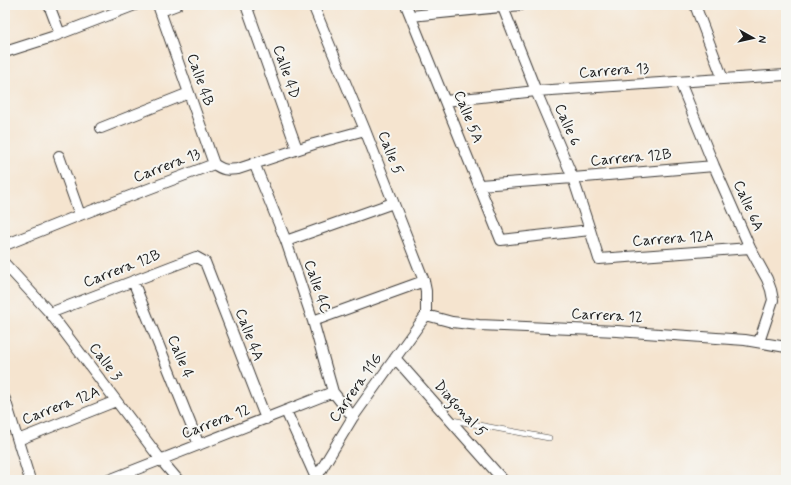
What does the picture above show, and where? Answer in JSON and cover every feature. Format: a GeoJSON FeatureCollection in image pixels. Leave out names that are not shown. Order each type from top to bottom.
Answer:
{"type":"FeatureCollection","features":[{"type":"Feature","properties":{"kind":"street"},"geometry":{"type":"LineString","coordinates":[[49,5],[60,34]]}},
{"type":"Feature","properties":{"kind":"street"},"geometry":{"type":"LineString","coordinates":[[5,52],[60,34],[135,5]]}},
{"type":"Feature","properties":{"kind":"street"},"geometry":{"type":"LineString","coordinates":[[159,8],[177,5]]}},
{"type":"Feature","properties":{"kind":"street","name":"Calle 4D"},"geometry":{"type":"LineString","coordinates":[[246,5],[297,149]]}},
{"type":"Feature","properties":{"kind":"street","name":"Calle 5"},"geometry":{"type":"LineString","coordinates":[[313,5],[365,130],[424,281],[426,291],[426,315]]}},
{"type":"Feature","properties":{"kind":"street","name":"Calle 5A"},"geometry":{"type":"LineString","coordinates":[[406,5],[501,240],[590,230]]}},
{"type":"Feature","properties":{"kind":"street"},"geometry":{"type":"LineString","coordinates":[[410,16],[521,5]]}},
{"type":"Feature","properties":{"kind":"street"},"geometry":{"type":"LineString","coordinates":[[695,5],[723,79]]}},
{"type":"Feature","properties":{"kind":"street","name":"Calle 6"},"geometry":{"type":"LineString","coordinates":[[503,6],[536,91],[573,178],[599,260]]}},
{"type":"Feature","properties":{"kind":"street","name":"Calle 4B"},"geometry":{"type":"LineString","coordinates":[[159,8],[214,164]]}},
{"type":"Feature","properties":{"kind":"street","name":"Carrera 13"},"geometry":{"type":"LineString","coordinates":[[445,101],[536,91],[786,75]]}},
{"type":"Feature","properties":{"kind":"street","name":"Calle 6A"},"geometry":{"type":"LineString","coordinates":[[680,82],[714,166],[750,248],[771,290],[773,300],[759,342]]}},
{"type":"Feature","properties":{"kind":"street"},"geometry":{"type":"LineString","coordinates":[[101,128],[189,93]]}},
{"type":"Feature","properties":{"kind":"street","name":"Carrera 13"},"geometry":{"type":"LineString","coordinates":[[5,245],[214,164],[222,170],[238,169],[297,149],[365,130]]}},
{"type":"Feature","properties":{"kind":"street"},"geometry":{"type":"LineString","coordinates":[[60,156],[80,215]]}},
{"type":"Feature","properties":{"kind":"street","name":"Calle 4C"},"geometry":{"type":"LineString","coordinates":[[254,163],[286,241],[313,321],[333,392],[353,417]]}},
{"type":"Feature","properties":{"kind":"street","name":"Carrera 12B"},"geometry":{"type":"LineString","coordinates":[[480,185],[714,166]]}},
{"type":"Feature","properties":{"kind":"street"},"geometry":{"type":"LineString","coordinates":[[286,241],[393,203]]}},
{"type":"Feature","properties":{"kind":"street","name":"Carrera 12A"},"geometry":{"type":"LineString","coordinates":[[599,260],[750,248]]}},
{"type":"Feature","properties":{"kind":"street","name":"Carrera 12B"},"geometry":{"type":"LineString","coordinates":[[50,313],[196,257],[205,262]]}},
{"type":"Feature","properties":{"kind":"street","name":"Calle 4A"},"geometry":{"type":"LineString","coordinates":[[205,262],[266,419]]}},
{"type":"Feature","properties":{"kind":"street","name":"Calle 3"},"geometry":{"type":"LineString","coordinates":[[5,264],[50,313],[161,460],[178,480]]}},
{"type":"Feature","properties":{"kind":"street","name":"Calle 4"},"geometry":{"type":"LineString","coordinates":[[133,281],[199,445]]}},
{"type":"Feature","properties":{"kind":"street"},"geometry":{"type":"LineString","coordinates":[[313,321],[424,281]]}},
{"type":"Feature","properties":{"kind":"street","name":"Carrera 12"},"geometry":{"type":"LineString","coordinates":[[426,315],[452,322],[479,325],[617,331],[745,340],[786,347]]}},
{"type":"Feature","properties":{"kind":"street","name":"Carrera 11G"},"geometry":{"type":"LineString","coordinates":[[316,479],[353,417],[426,315]]}},
{"type":"Feature","properties":{"kind":"street","name":"Diagonal 5"},"geometry":{"type":"LineString","coordinates":[[395,358],[503,480]]}},
{"type":"Feature","properties":{"kind":"street","name":"Carrera 12"},"geometry":{"type":"LineString","coordinates":[[110,480],[333,392]]}},
{"type":"Feature","properties":{"kind":"street"},"geometry":{"type":"LineString","coordinates":[[5,399],[30,480]]}},
{"type":"Feature","properties":{"kind":"street","name":"Carrera 12A"},"geometry":{"type":"LineString","coordinates":[[18,440],[116,401]]}},
{"type":"Feature","properties":{"kind":"street"},"geometry":{"type":"LineString","coordinates":[[286,411],[316,479]]}},
{"type":"Feature","properties":{"kind":"lane"},"geometry":{"type":"LineString","coordinates":[[449,420],[549,438]]}}]}
